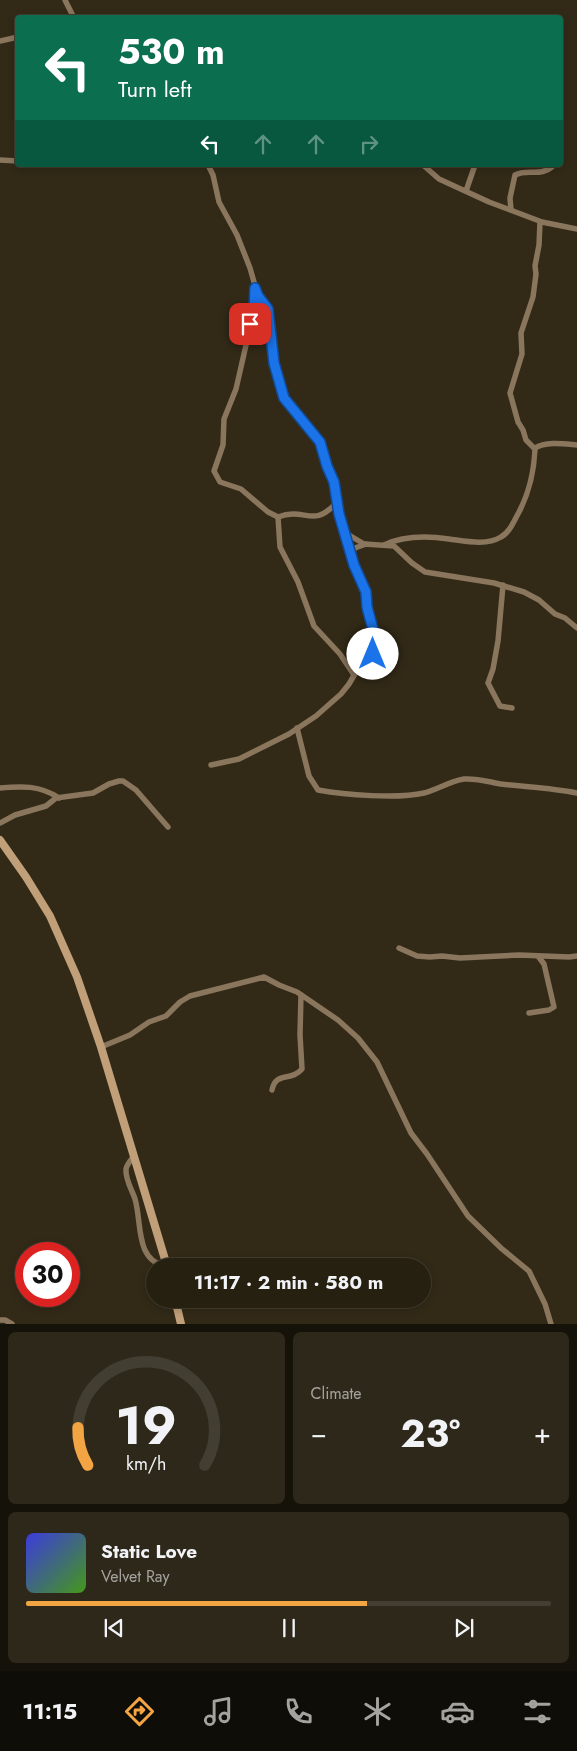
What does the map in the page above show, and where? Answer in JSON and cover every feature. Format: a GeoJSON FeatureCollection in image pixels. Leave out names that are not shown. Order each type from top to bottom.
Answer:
{"type":"FeatureCollection","features":[{"type":"Feature","properties":{"kind":"main road"},"geometry":{"type":"LineString","coordinates":[[0,840],[26,877],[55,926],[77,976],[146,1193],[164,1258]]}},
{"type":"Feature","properties":{"kind":"main road"},"geometry":{"type":"LineString","coordinates":[[177,1308],[181,1324]]}},
{"type":"Feature","properties":{"kind":"street"},"geometry":{"type":"LineString","coordinates":[[65,0],[72,15]]}},
{"type":"Feature","properties":{"kind":"street"},"geometry":{"type":"LineString","coordinates":[[0,41],[15,38]]}},
{"type":"Feature","properties":{"kind":"street"},"geometry":{"type":"LineString","coordinates":[[0,160],[15,161]]}},
{"type":"Feature","properties":{"kind":"street"},"geometry":{"type":"LineString","coordinates":[[209,167],[219,202],[237,236],[250,268],[258,296],[268,309],[274,363],[281,391],[287,403],[321,444],[327,466],[336,486],[339,514],[351,554],[366,592],[367,607],[374,633],[371,659],[367,665],[354,675],[341,694],[316,716],[271,744],[239,759],[212,765]]}},
{"type":"Feature","properties":{"kind":"street"},"geometry":{"type":"LineString","coordinates":[[425,167],[439,178],[466,191],[540,222],[577,229]]}},
{"type":"Feature","properties":{"kind":"street"},"geometry":{"type":"LineString","coordinates":[[466,191],[474,167]]}},
{"type":"Feature","properties":{"kind":"street"},"geometry":{"type":"LineString","coordinates":[[511,210],[510,198],[515,175],[542,172],[551,167]]}},
{"type":"Feature","properties":{"kind":"street"},"geometry":{"type":"LineString","coordinates":[[535,448],[525,438],[514,412],[510,393],[522,354],[522,333],[532,297],[536,274],[535,266],[539,245],[540,222]]}},
{"type":"Feature","properties":{"kind":"street"},"geometry":{"type":"LineString","coordinates":[[255,288],[254,310],[233,400],[224,420],[223,446],[214,471],[220,482],[240,489],[268,512],[278,517],[298,514],[318,517],[324,515],[337,502]]}},
{"type":"Feature","properties":{"kind":"street"},"geometry":{"type":"LineString","coordinates":[[535,448],[547,444],[577,445]]}},
{"type":"Feature","properties":{"kind":"street"},"geometry":{"type":"LineString","coordinates":[[384,545],[407,538],[472,542],[501,537],[512,526],[528,491],[535,448]]}},
{"type":"Feature","properties":{"kind":"street"},"geometry":{"type":"LineString","coordinates":[[278,517],[280,547],[298,582],[314,626],[340,654],[354,675]]}},
{"type":"Feature","properties":{"kind":"street"},"geometry":{"type":"LineString","coordinates":[[344,532],[357,541],[366,544],[394,546],[425,572],[503,585],[539,600],[554,614],[565,618],[577,628]]}},
{"type":"Feature","properties":{"kind":"street"},"geometry":{"type":"LineString","coordinates":[[351,554],[355,548],[366,544]]}},
{"type":"Feature","properties":{"kind":"street"},"geometry":{"type":"LineString","coordinates":[[503,585],[498,640],[493,669],[488,683],[500,706],[512,708]]}},
{"type":"Feature","properties":{"kind":"street"},"geometry":{"type":"LineString","coordinates":[[298,728],[309,776],[316,789],[320,791],[372,795],[413,795],[425,793],[461,780],[471,779],[501,784],[552,788],[577,793]]}},
{"type":"Feature","properties":{"kind":"street"},"geometry":{"type":"LineString","coordinates":[[0,823],[15,815],[46,806],[53,800],[93,793],[109,784],[123,781],[136,790],[168,827]]}},
{"type":"Feature","properties":{"kind":"street"},"geometry":{"type":"LineString","coordinates":[[0,788],[29,786],[59,798]]}},
{"type":"Feature","properties":{"kind":"street"},"geometry":{"type":"LineString","coordinates":[[399,948],[417,956],[430,957],[577,956]]}},
{"type":"Feature","properties":{"kind":"street"},"geometry":{"type":"LineString","coordinates":[[528,1013],[549,1010],[554,1007],[544,964],[538,956]]}},
{"type":"Feature","properties":{"kind":"street"},"geometry":{"type":"LineString","coordinates":[[101,1047],[130,1035],[149,1022],[166,1016],[186,997],[266,977],[279,985],[293,990],[338,1020],[358,1038],[378,1062],[405,1122],[468,1216],[501,1248],[529,1271],[545,1304],[551,1324]]}},
{"type":"Feature","properties":{"kind":"street"},"geometry":{"type":"LineString","coordinates":[[272,1090],[276,1080],[296,1075],[302,1069],[300,1035],[301,995]]}},
{"type":"Feature","properties":{"kind":"street"},"geometry":{"type":"LineString","coordinates":[[134,1156],[126,1170],[138,1210],[142,1240],[150,1258]]}},
{"type":"Feature","properties":{"kind":"street"},"geometry":{"type":"LineString","coordinates":[[132,1191],[146,1193]]}},
{"type":"Feature","properties":{"kind":"street"},"geometry":{"type":"LineString","coordinates":[[0,1320],[5,1320],[12,1324]]}},
{"type":"Feature","properties":{"kind":"route"},"geometry":{"type":"LineString","coordinates":[[250,324],[254,310],[255,288],[258,296],[268,309],[274,363],[281,391],[293,410],[320,442],[334,482],[339,514],[354,565],[366,592],[367,607],[374,633],[373,654]]}}]}
